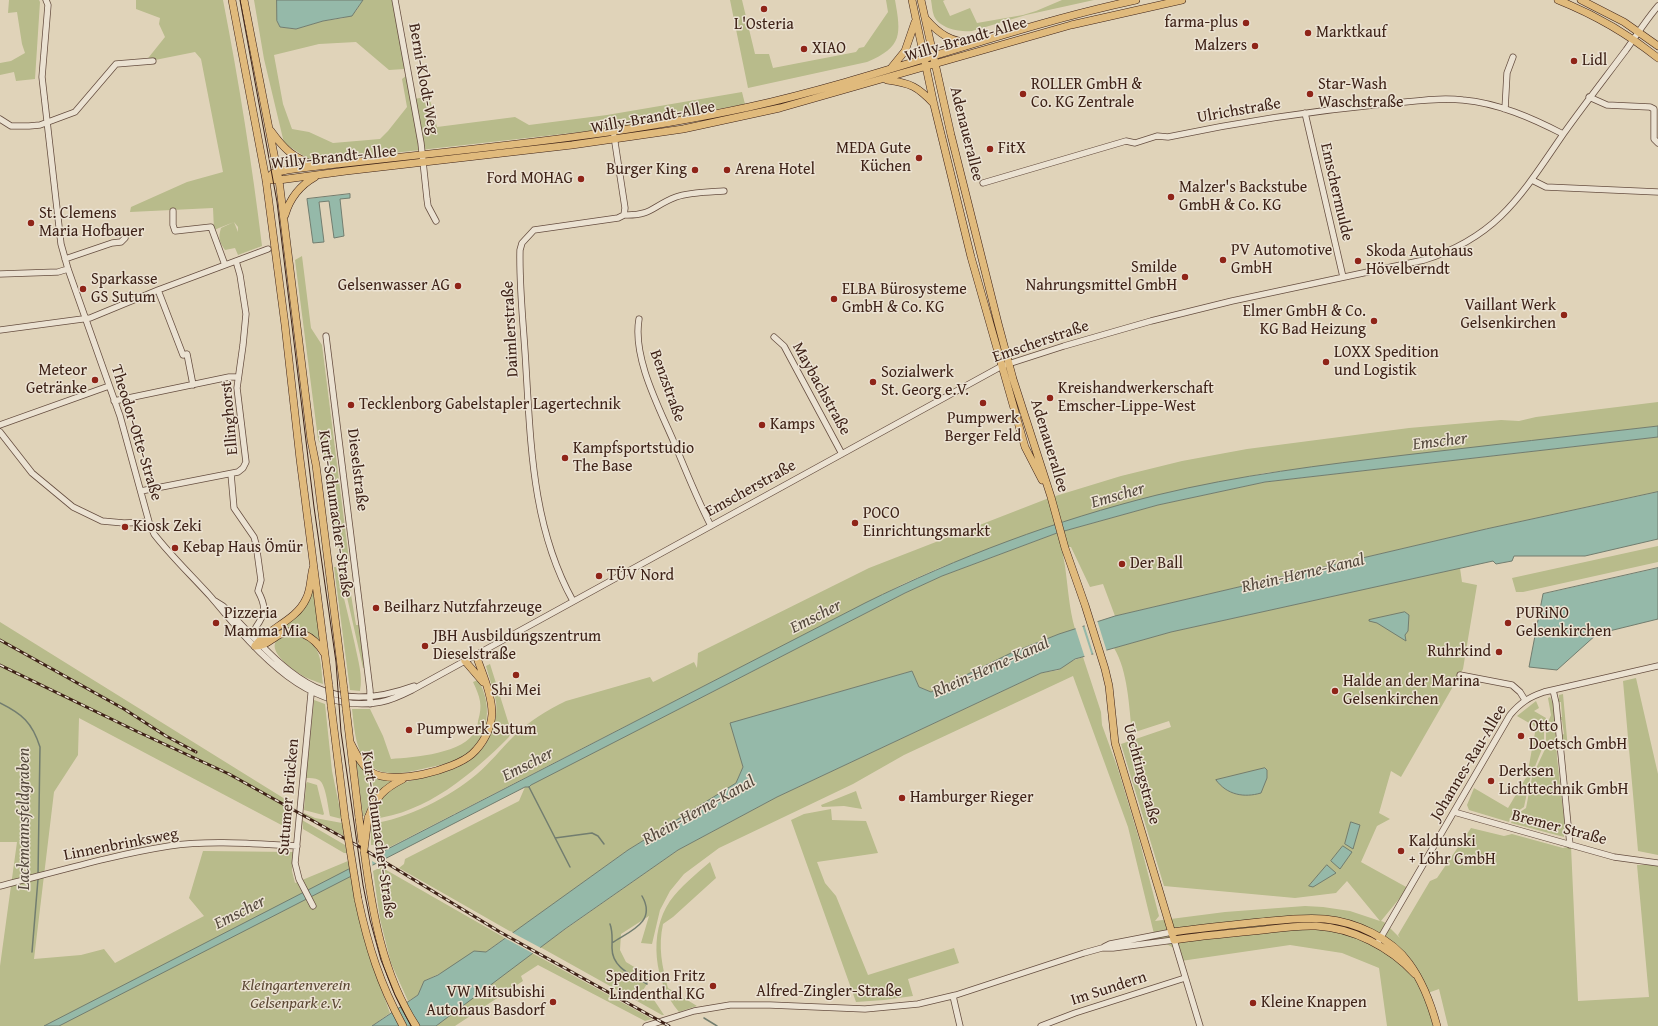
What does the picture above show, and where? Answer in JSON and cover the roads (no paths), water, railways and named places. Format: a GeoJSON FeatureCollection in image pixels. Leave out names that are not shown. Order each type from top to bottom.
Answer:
{"type":"FeatureCollection","features":[{"type":"Feature","properties":{"kind":"main road","name":"Kurt-Schumacher-Straße"},"geometry":{"type":"LineString","coordinates":[[232,0],[266,180],[286,325],[300,459],[331,705],[358,900],[373,958],[392,1008],[403,1026]]}},
{"type":"Feature","properties":{"kind":"main road","name":"Kurt-Schumacher-Straße"},"geometry":{"type":"LineString","coordinates":[[244,0],[280,180],[311,440],[316,465],[359,818],[370,894],[381,944],[388,966],[403,1001],[416,1026]]}},
{"type":"Feature","properties":{"kind":"main road","name":"Adenauerallee"},"geometry":{"type":"LineString","coordinates":[[912,0],[934,104],[971,257],[1054,510]]}},
{"type":"Feature","properties":{"kind":"main road","name":"Adenauerallee"},"geometry":{"type":"LineString","coordinates":[[921,0],[934,65],[1006,365]]}},
{"type":"Feature","properties":{"kind":"main road","name":"Willy-Brandt-Allee"},"geometry":{"type":"LineString","coordinates":[[266,180],[270,175],[278,171],[613,132],[762,104],[1080,13],[1136,0]]}},
{"type":"Feature","properties":{"kind":"main road","name":"Willy-Brandt-Allee"},"geometry":{"type":"LineString","coordinates":[[266,180],[280,180],[614,140],[683,129],[773,110],[883,80],[1071,24],[1182,0]]}},
{"type":"Feature","properties":{"kind":"main road"},"geometry":{"type":"LineString","coordinates":[[1558,0],[1633,39],[1658,58]]}},
{"type":"Feature","properties":{"kind":"main road"},"geometry":{"type":"LineString","coordinates":[[1581,0],[1638,32],[1658,46]]}},
{"type":"Feature","properties":{"kind":"main road"},"geometry":{"type":"LineString","coordinates":[[925,18],[938,32],[947,37],[974,43]]}},
{"type":"Feature","properties":{"kind":"main road"},"geometry":{"type":"LineString","coordinates":[[892,67],[905,52],[916,20]]}},
{"type":"Feature","properties":{"kind":"main road"},"geometry":{"type":"LineString","coordinates":[[883,80],[900,81],[914,86],[924,93],[934,104]]}},
{"type":"Feature","properties":{"kind":"main road"},"geometry":{"type":"LineString","coordinates":[[269,128],[285,150],[302,161],[319,166]]}},
{"type":"Feature","properties":{"kind":"main road"},"geometry":{"type":"LineString","coordinates":[[284,217],[296,192],[305,183],[320,175]]}},
{"type":"Feature","properties":{"kind":"main road","name":"Uechtingstraße"},"geometry":{"type":"LineString","coordinates":[[1054,510],[1102,658],[1109,686],[1115,743],[1174,940]]}},
{"type":"Feature","properties":{"kind":"main road"},"geometry":{"type":"LineString","coordinates":[[259,645],[296,612],[304,602],[309,591],[314,563]]}},
{"type":"Feature","properties":{"kind":"main road"},"geometry":{"type":"LineString","coordinates":[[259,645],[283,633],[296,632],[312,639],[325,655]]}},
{"type":"Feature","properties":{"kind":"main road"},"geometry":{"type":"LineString","coordinates":[[350,742],[360,761],[371,772],[381,776],[394,778],[405,778],[453,765],[467,758],[478,748],[489,728],[492,714],[490,699],[476,655]]}},
{"type":"Feature","properties":{"kind":"main road"},"geometry":{"type":"LineString","coordinates":[[464,661],[486,685]]}},
{"type":"Feature","properties":{"kind":"main road"},"geometry":{"type":"LineString","coordinates":[[364,850],[368,818],[372,806],[381,793],[405,778]]}},
{"type":"Feature","properties":{"kind":"main road"},"geometry":{"type":"LineString","coordinates":[[1172,932],[1245,924],[1316,919],[1347,923],[1370,932],[1379,941]]}},
{"type":"Feature","properties":{"kind":"main road"},"geometry":{"type":"LineString","coordinates":[[1174,940],[1289,927],[1316,926],[1345,931],[1379,941],[1400,952],[1410,964],[1428,996],[1437,1026]]}},
{"type":"Feature","properties":{"kind":"main road"},"geometry":{"type":"LineString","coordinates":[[392,1008],[399,1026]]}},
{"type":"Feature","properties":{"kind":"street","name":"Theodor-Otte-Straße"},"geometry":{"type":"LineString","coordinates":[[46,0],[48,5],[42,77],[58,229],[68,269],[114,401],[149,522],[157,538],[211,598],[259,645],[283,674],[313,689]]}},
{"type":"Feature","properties":{"kind":"street","name":"Berni-Klodt-Weg"},"geometry":{"type":"LineString","coordinates":[[395,0],[424,162],[428,206],[436,222]]}},
{"type":"Feature","properties":{"kind":"street","name":"Emscherstraße"},"geometry":{"type":"LineString","coordinates":[[313,689],[336,701],[370,704],[392,699],[412,690],[1006,365],[1064,346],[1151,321],[1238,300],[1424,260],[1453,250],[1474,238],[1491,225],[1515,202],[1532,180],[1589,97],[1658,6]]}},
{"type":"Feature","properties":{"kind":"street"},"geometry":{"type":"LineString","coordinates":[[1505,109],[1508,73],[1513,58]]}},
{"type":"Feature","properties":{"kind":"street"},"geometry":{"type":"LineString","coordinates":[[0,119],[6,124],[18,127],[40,125],[78,110],[91,92],[116,64],[153,61]]}},
{"type":"Feature","properties":{"kind":"street"},"geometry":{"type":"LineString","coordinates":[[1589,97],[1607,105],[1650,107],[1654,109],[1654,139],[1658,143]]}},
{"type":"Feature","properties":{"kind":"street","name":"Ulrichstraße"},"geometry":{"type":"LineString","coordinates":[[983,182],[1126,142],[1135,143],[1157,136],[1168,137],[1305,113],[1442,100],[1463,100],[1505,109],[1563,134]]}},
{"type":"Feature","properties":{"kind":"street","name":"Emschermulde"},"geometry":{"type":"LineString","coordinates":[[1305,113],[1343,277]]}},
{"type":"Feature","properties":{"kind":"street"},"geometry":{"type":"LineString","coordinates":[[613,132],[624,201],[624,215]]}},
{"type":"Feature","properties":{"kind":"street"},"geometry":{"type":"LineString","coordinates":[[1532,180],[1546,187],[1658,192]]}},
{"type":"Feature","properties":{"kind":"street","name":"Daimlerstraße"},"geometry":{"type":"LineString","coordinates":[[573,602],[559,573],[547,539],[535,482],[530,436],[520,250],[522,243],[534,230],[618,218],[624,215],[648,213],[670,200],[684,195],[724,191]]}},
{"type":"Feature","properties":{"kind":"street"},"geometry":{"type":"LineString","coordinates":[[173,211],[173,225],[175,231],[211,227],[225,265]]}},
{"type":"Feature","properties":{"kind":"street"},"geometry":{"type":"LineString","coordinates":[[65,259],[112,243],[121,242],[125,238]]}},
{"type":"Feature","properties":{"kind":"street"},"geometry":{"type":"LineString","coordinates":[[0,330],[85,319],[268,249]]}},
{"type":"Feature","properties":{"kind":"street","name":"Ellinghorst"},"geometry":{"type":"LineString","coordinates":[[141,491],[231,474],[243,468],[246,462],[237,388],[246,314],[240,275],[236,261]]}},
{"type":"Feature","properties":{"kind":"street"},"geometry":{"type":"LineString","coordinates":[[0,274],[58,272],[68,269]]}},
{"type":"Feature","properties":{"kind":"street"},"geometry":{"type":"LineString","coordinates":[[158,290],[183,355],[187,354],[193,385]]}},
{"type":"Feature","properties":{"kind":"street","name":"Benzstraße"},"geometry":{"type":"LineString","coordinates":[[639,319],[638,328],[640,346],[656,400],[711,526]]}},
{"type":"Feature","properties":{"kind":"street","name":"Dieselstraße"},"geometry":{"type":"LineString","coordinates":[[326,336],[370,684],[370,704]]}},
{"type":"Feature","properties":{"kind":"street","name":"Maybachstraße"},"geometry":{"type":"LineString","coordinates":[[774,337],[784,346],[842,454]]}},
{"type":"Feature","properties":{"kind":"street"},"geometry":{"type":"LineString","coordinates":[[114,401],[229,377],[238,377]]}},
{"type":"Feature","properties":{"kind":"street"},"geometry":{"type":"LineString","coordinates":[[0,425],[109,386]]}},
{"type":"Feature","properties":{"kind":"street"},"geometry":{"type":"LineString","coordinates":[[0,432],[32,473],[74,508],[102,521],[124,523],[149,522]]}},
{"type":"Feature","properties":{"kind":"street"},"geometry":{"type":"LineString","coordinates":[[231,474],[234,508],[254,537],[257,551],[260,580],[258,592],[264,603],[262,616],[256,627]]}},
{"type":"Feature","properties":{"kind":"street","name":"Johannes-Rau-Allee"},"geometry":{"type":"LineString","coordinates":[[1379,941],[1510,715],[1525,700],[1535,695],[1553,690],[1658,666]]}},
{"type":"Feature","properties":{"kind":"street","name":"Johannes-Rau-Allee"},"geometry":{"type":"LineString","coordinates":[[1460,675],[1512,685],[1520,692],[1525,700]]}},
{"type":"Feature","properties":{"kind":"street","name":"Emscherstraße"},"geometry":{"type":"LineString","coordinates":[[313,689],[335,694],[370,697],[389,694],[430,680]]}},
{"type":"Feature","properties":{"kind":"street","name":"Sutumer Brücken"},"geometry":{"type":"LineString","coordinates":[[312,906],[301,884],[295,867],[313,689]]}},
{"type":"Feature","properties":{"kind":"street"},"geometry":{"type":"LineString","coordinates":[[1553,690],[1556,703],[1570,845]]}},
{"type":"Feature","properties":{"kind":"street","name":"Bremer Straße"},"geometry":{"type":"LineString","coordinates":[[1454,812],[1614,857],[1658,863]]}},
{"type":"Feature","properties":{"kind":"street","name":"Linnenbrinksweg"},"geometry":{"type":"LineString","coordinates":[[0,886],[101,859],[170,846],[254,843],[297,846]]}},
{"type":"Feature","properties":{"kind":"street","name":"Alfred-Zingler-Straße"},"geometry":{"type":"LineString","coordinates":[[646,1026],[694,1011],[730,1005],[756,1004],[882,1008],[918,1004],[953,996],[1102,948],[1110,944],[1172,932]]}},
{"type":"Feature","properties":{"kind":"street","name":"Alfred-Zingler-Straße"},"geometry":{"type":"LineString","coordinates":[[1102,948],[1113,948],[1174,940]]}},
{"type":"Feature","properties":{"kind":"street","name":"Uechtingstraße"},"geometry":{"type":"LineString","coordinates":[[1174,940],[1200,1026]]}},
{"type":"Feature","properties":{"kind":"street","name":"Im Sundern"},"geometry":{"type":"LineString","coordinates":[[1041,1026],[1075,1013],[1185,978]]}},
{"type":"Feature","properties":{"kind":"street"},"geometry":{"type":"LineString","coordinates":[[953,996],[960,1026]]}},
{"type":"Feature","properties":{"kind":"water"},"geometry":{"type":"Polygon","coordinates":[[[277,0],[363,0],[352,16],[323,21],[296,29],[280,27],[277,21],[277,0]]]}},
{"type":"Feature","properties":{"kind":"water"},"geometry":{"type":"Polygon","coordinates":[[[350,194],[350,198],[340,199],[344,236],[334,238],[329,201],[319,202],[324,242],[313,243],[307,199],[350,194]]]}},
{"type":"Feature","properties":{"kind":"water"},"geometry":{"type":"Polygon","coordinates":[[[1658,426],[1658,437],[1265,482],[1158,505],[1057,533],[942,576],[905,593],[529,787],[525,787],[59,1026],[44,1026],[865,603],[936,570],[1008,541],[1119,505],[1188,488],[1250,476],[1374,459],[1658,426]]]}},
{"type":"Feature","properties":{"kind":"water","name":"Rhein-Herne-Kanal"},"geometry":{"type":"Polygon","coordinates":[[[1658,492],[1658,539],[1585,556],[1514,556],[1512,561],[1496,564],[1493,561],[1171,632],[1075,659],[1060,669],[1041,673],[777,797],[678,850],[565,929],[436,1026],[372,1026],[418,995],[424,981],[438,975],[474,951],[486,952],[628,850],[736,783],[743,767],[730,723],[912,671],[919,687],[931,692],[1011,653],[1059,634],[1115,616],[1486,529],[1658,492]]]}},
{"type":"Feature","properties":{"kind":"water"},"geometry":{"type":"Polygon","coordinates":[[[1658,568],[1658,619],[1597,634],[1557,670],[1529,667],[1543,594],[1658,568]]]}},
{"type":"Feature","properties":{"kind":"water"},"geometry":{"type":"Polygon","coordinates":[[[1405,612],[1409,615],[1408,631],[1405,635],[1406,641],[1377,623],[1369,621],[1369,620],[1405,612]]]}},
{"type":"Feature","properties":{"kind":"water"},"geometry":{"type":"Polygon","coordinates":[[[1265,768],[1267,770],[1267,778],[1261,793],[1248,795],[1236,794],[1225,789],[1216,780],[1265,768]]]}},
{"type":"Feature","properties":{"kind":"water"},"geometry":{"type":"Polygon","coordinates":[[[1351,822],[1360,825],[1353,849],[1345,844],[1351,822]]]}},
{"type":"Feature","properties":{"kind":"water"},"geometry":{"type":"Polygon","coordinates":[[[1343,846],[1352,852],[1340,869],[1331,861],[1343,846]]]}},
{"type":"Feature","properties":{"kind":"water"},"geometry":{"type":"Polygon","coordinates":[[[1327,865],[1336,873],[1313,887],[1309,886],[1327,865]]]}},
{"type":"Feature","properties":{"kind":"waterway","name":"Lackmannsfeldgraben"},"geometry":{"type":"LineString","coordinates":[[0,703],[20,715],[30,725],[40,747],[38,875]]}},
{"type":"Feature","properties":{"kind":"waterway"},"geometry":{"type":"LineString","coordinates":[[529,787],[570,867]]}},
{"type":"Feature","properties":{"kind":"waterway"},"geometry":{"type":"LineString","coordinates":[[555,838],[592,833],[598,836],[604,844]]}},
{"type":"Feature","properties":{"kind":"waterway","name":"Lackmannsfeldgraben"},"geometry":{"type":"LineString","coordinates":[[32,952],[38,879]]}},
{"type":"Feature","properties":{"kind":"waterway"},"geometry":{"type":"LineString","coordinates":[[612,943],[633,930],[644,919],[646,905],[642,896]]}},
{"type":"Feature","properties":{"kind":"waterway"},"geometry":{"type":"LineString","coordinates":[[610,924],[612,933],[612,948],[615,961],[629,974],[647,984]]}},
{"type":"Feature","properties":{"kind":"waterway"},"geometry":{"type":"LineString","coordinates":[[704,1018],[717,1026]]}},
{"type":"Feature","properties":{"kind":"tram line"},"geometry":{"type":"LineString","coordinates":[[240,0],[277,202],[314,507],[336,662],[341,732],[363,885],[370,920],[381,960],[395,995],[411,1026]]}},
{"type":"Feature","properties":{"kind":"railway"},"geometry":{"type":"LineString","coordinates":[[0,640],[124,709],[166,736],[196,752]]}},
{"type":"Feature","properties":{"kind":"railway"},"geometry":{"type":"LineString","coordinates":[[0,665],[229,774],[360,847],[500,932],[669,1026]]}},
{"type":"Feature","properties":{"kind":"place","name":"L'Osteria"},"geometry":{"type":"Point","coordinates":[764,9]}},
{"type":"Feature","properties":{"kind":"place","name":"farma-plus"},"geometry":{"type":"Point","coordinates":[1246,23]}},
{"type":"Feature","properties":{"kind":"place","name":"Marktkauf"},"geometry":{"type":"Point","coordinates":[1308,33]}},
{"type":"Feature","properties":{"kind":"place","name":"Malzers"},"geometry":{"type":"Point","coordinates":[1255,46]}},
{"type":"Feature","properties":{"kind":"place","name":"XIAO"},"geometry":{"type":"Point","coordinates":[804,49]}},
{"type":"Feature","properties":{"kind":"place","name":"Lidl"},"geometry":{"type":"Point","coordinates":[1574,61]}},
{"type":"Feature","properties":{"kind":"place","name":"ROLLER GmbH & Co. KG Zentrale"},"geometry":{"type":"Point","coordinates":[1023,94]}},
{"type":"Feature","properties":{"kind":"place","name":"Star-Wash Waschstraße"},"geometry":{"type":"Point","coordinates":[1310,94]}},
{"type":"Feature","properties":{"kind":"place","name":"FitX"},"geometry":{"type":"Point","coordinates":[990,149]}},
{"type":"Feature","properties":{"kind":"place","name":"MEDA Gute Küchen"},"geometry":{"type":"Point","coordinates":[919,158]}},
{"type":"Feature","properties":{"kind":"place","name":"Burger King"},"geometry":{"type":"Point","coordinates":[695,170]}},
{"type":"Feature","properties":{"kind":"place","name":"Arena Hotel"},"geometry":{"type":"Point","coordinates":[727,170]}},
{"type":"Feature","properties":{"kind":"place","name":"Ford MOHAG"},"geometry":{"type":"Point","coordinates":[581,179]}},
{"type":"Feature","properties":{"kind":"place","name":"Malzer's Backstube GmbH & Co. KG"},"geometry":{"type":"Point","coordinates":[1171,197]}},
{"type":"Feature","properties":{"kind":"place","name":"St. Clemens Maria Hofbauer"},"geometry":{"type":"Point","coordinates":[31,223]}},
{"type":"Feature","properties":{"kind":"place","name":"PV Automotive GmbH"},"geometry":{"type":"Point","coordinates":[1223,260]}},
{"type":"Feature","properties":{"kind":"place","name":"Skoda Autohaus Hövelberndt"},"geometry":{"type":"Point","coordinates":[1358,261]}},
{"type":"Feature","properties":{"kind":"place","name":"Smilde Nahrungsmittel GmbH"},"geometry":{"type":"Point","coordinates":[1185,277]}},
{"type":"Feature","properties":{"kind":"place","name":"Gelsenwasser AG"},"geometry":{"type":"Point","coordinates":[458,286]}},
{"type":"Feature","properties":{"kind":"place","name":"Sparkasse GS Sutum"},"geometry":{"type":"Point","coordinates":[83,289]}},
{"type":"Feature","properties":{"kind":"place","name":"ELBA Bürosysteme GmbH & Co. KG"},"geometry":{"type":"Point","coordinates":[834,299]}},
{"type":"Feature","properties":{"kind":"place","name":"Vaillant Werk Gelsenkirchen"},"geometry":{"type":"Point","coordinates":[1564,315]}},
{"type":"Feature","properties":{"kind":"place","name":"Elmer GmbH & Co. KG Bad Heizung"},"geometry":{"type":"Point","coordinates":[1374,321]}},
{"type":"Feature","properties":{"kind":"place","name":"LOXX Spedition und Logistik"},"geometry":{"type":"Point","coordinates":[1326,362]}},
{"type":"Feature","properties":{"kind":"place","name":"Meteor Getränke"},"geometry":{"type":"Point","coordinates":[95,380]}},
{"type":"Feature","properties":{"kind":"place","name":"Sozialwerk St. Georg e.V."},"geometry":{"type":"Point","coordinates":[873,382]}},
{"type":"Feature","properties":{"kind":"place","name":"Kreishandwerkerschaft Emscher-Lippe-West"},"geometry":{"type":"Point","coordinates":[1050,398]}},
{"type":"Feature","properties":{"kind":"place","name":"Pumpwerk Berger Feld"},"geometry":{"type":"Point","coordinates":[983,403]}},
{"type":"Feature","properties":{"kind":"place","name":"Tecklenborg Gabelstapler Lagertechnik"},"geometry":{"type":"Point","coordinates":[351,405]}},
{"type":"Feature","properties":{"kind":"place","name":"Kamps"},"geometry":{"type":"Point","coordinates":[762,425]}},
{"type":"Feature","properties":{"kind":"place","name":"Kampfsportstudio The Base"},"geometry":{"type":"Point","coordinates":[565,458]}},
{"type":"Feature","properties":{"kind":"place","name":"POCO Einrichtungsmarkt"},"geometry":{"type":"Point","coordinates":[855,523]}},
{"type":"Feature","properties":{"kind":"place","name":"Kiosk Zeki"},"geometry":{"type":"Point","coordinates":[125,527]}},
{"type":"Feature","properties":{"kind":"place","name":"Kebap Haus Ömür"},"geometry":{"type":"Point","coordinates":[175,548]}},
{"type":"Feature","properties":{"kind":"place","name":"Der Ball"},"geometry":{"type":"Point","coordinates":[1122,564]}},
{"type":"Feature","properties":{"kind":"place","name":"TÜV Nord"},"geometry":{"type":"Point","coordinates":[599,576]}},
{"type":"Feature","properties":{"kind":"place","name":"Beilharz Nutzfahrzeuge"},"geometry":{"type":"Point","coordinates":[376,608]}},
{"type":"Feature","properties":{"kind":"place","name":"Pizzeria Mamma Mia"},"geometry":{"type":"Point","coordinates":[216,623]}},
{"type":"Feature","properties":{"kind":"place","name":"PURiNO Gelsenkirchen"},"geometry":{"type":"Point","coordinates":[1508,623]}},
{"type":"Feature","properties":{"kind":"place","name":"JBH Ausbildungszentrum Dieselstraße"},"geometry":{"type":"Point","coordinates":[425,646]}},
{"type":"Feature","properties":{"kind":"place","name":"Ruhrkind"},"geometry":{"type":"Point","coordinates":[1499,652]}},
{"type":"Feature","properties":{"kind":"place","name":"Shi Mei"},"geometry":{"type":"Point","coordinates":[516,675]}},
{"type":"Feature","properties":{"kind":"place","name":"Halde an der Marina Gelsenkirchen"},"geometry":{"type":"Point","coordinates":[1335,691]}},
{"type":"Feature","properties":{"kind":"place","name":"Pumpwerk Sutum"},"geometry":{"type":"Point","coordinates":[409,730]}},
{"type":"Feature","properties":{"kind":"place","name":"Otto Doetsch GmbH"},"geometry":{"type":"Point","coordinates":[1521,736]}},
{"type":"Feature","properties":{"kind":"place","name":"Derksen Lichttechnik GmbH"},"geometry":{"type":"Point","coordinates":[1491,781]}},
{"type":"Feature","properties":{"kind":"place","name":"Hamburger Rieger"},"geometry":{"type":"Point","coordinates":[902,798]}},
{"type":"Feature","properties":{"kind":"place","name":"Kaldunski + Löhr GmbH"},"geometry":{"type":"Point","coordinates":[1401,851]}},
{"type":"Feature","properties":{"kind":"place","name":"Spedition Fritz Lindenthal KG"},"geometry":{"type":"Point","coordinates":[713,986]}},
{"type":"Feature","properties":{"kind":"place","name":"VW Mitsubishi Autohaus Basdorf"},"geometry":{"type":"Point","coordinates":[553,1002]}},
{"type":"Feature","properties":{"kind":"place","name":"Kleine Knappen"},"geometry":{"type":"Point","coordinates":[1253,1003]}},
{"type":"Feature","properties":{"kind":"water label","name":"Emscher"},"geometry":{"type":"Point","coordinates":[1440,442]}},
{"type":"Feature","properties":{"kind":"water label","name":"Emscher"},"geometry":{"type":"Point","coordinates":[1118,496]}},
{"type":"Feature","properties":{"kind":"water label","name":"Emscher"},"geometry":{"type":"Point","coordinates":[816,617]}},
{"type":"Feature","properties":{"kind":"water label","name":"Emscher"},"geometry":{"type":"Point","coordinates":[528,765]}},
{"type":"Feature","properties":{"kind":"water label","name":"Emscher"},"geometry":{"type":"Point","coordinates":[240,913]}},
{"type":"Feature","properties":{"kind":"park label","name":"Kleingartenverein Gelsenpark e.V."},"geometry":{"type":"Point","coordinates":[296,995]}}]}
